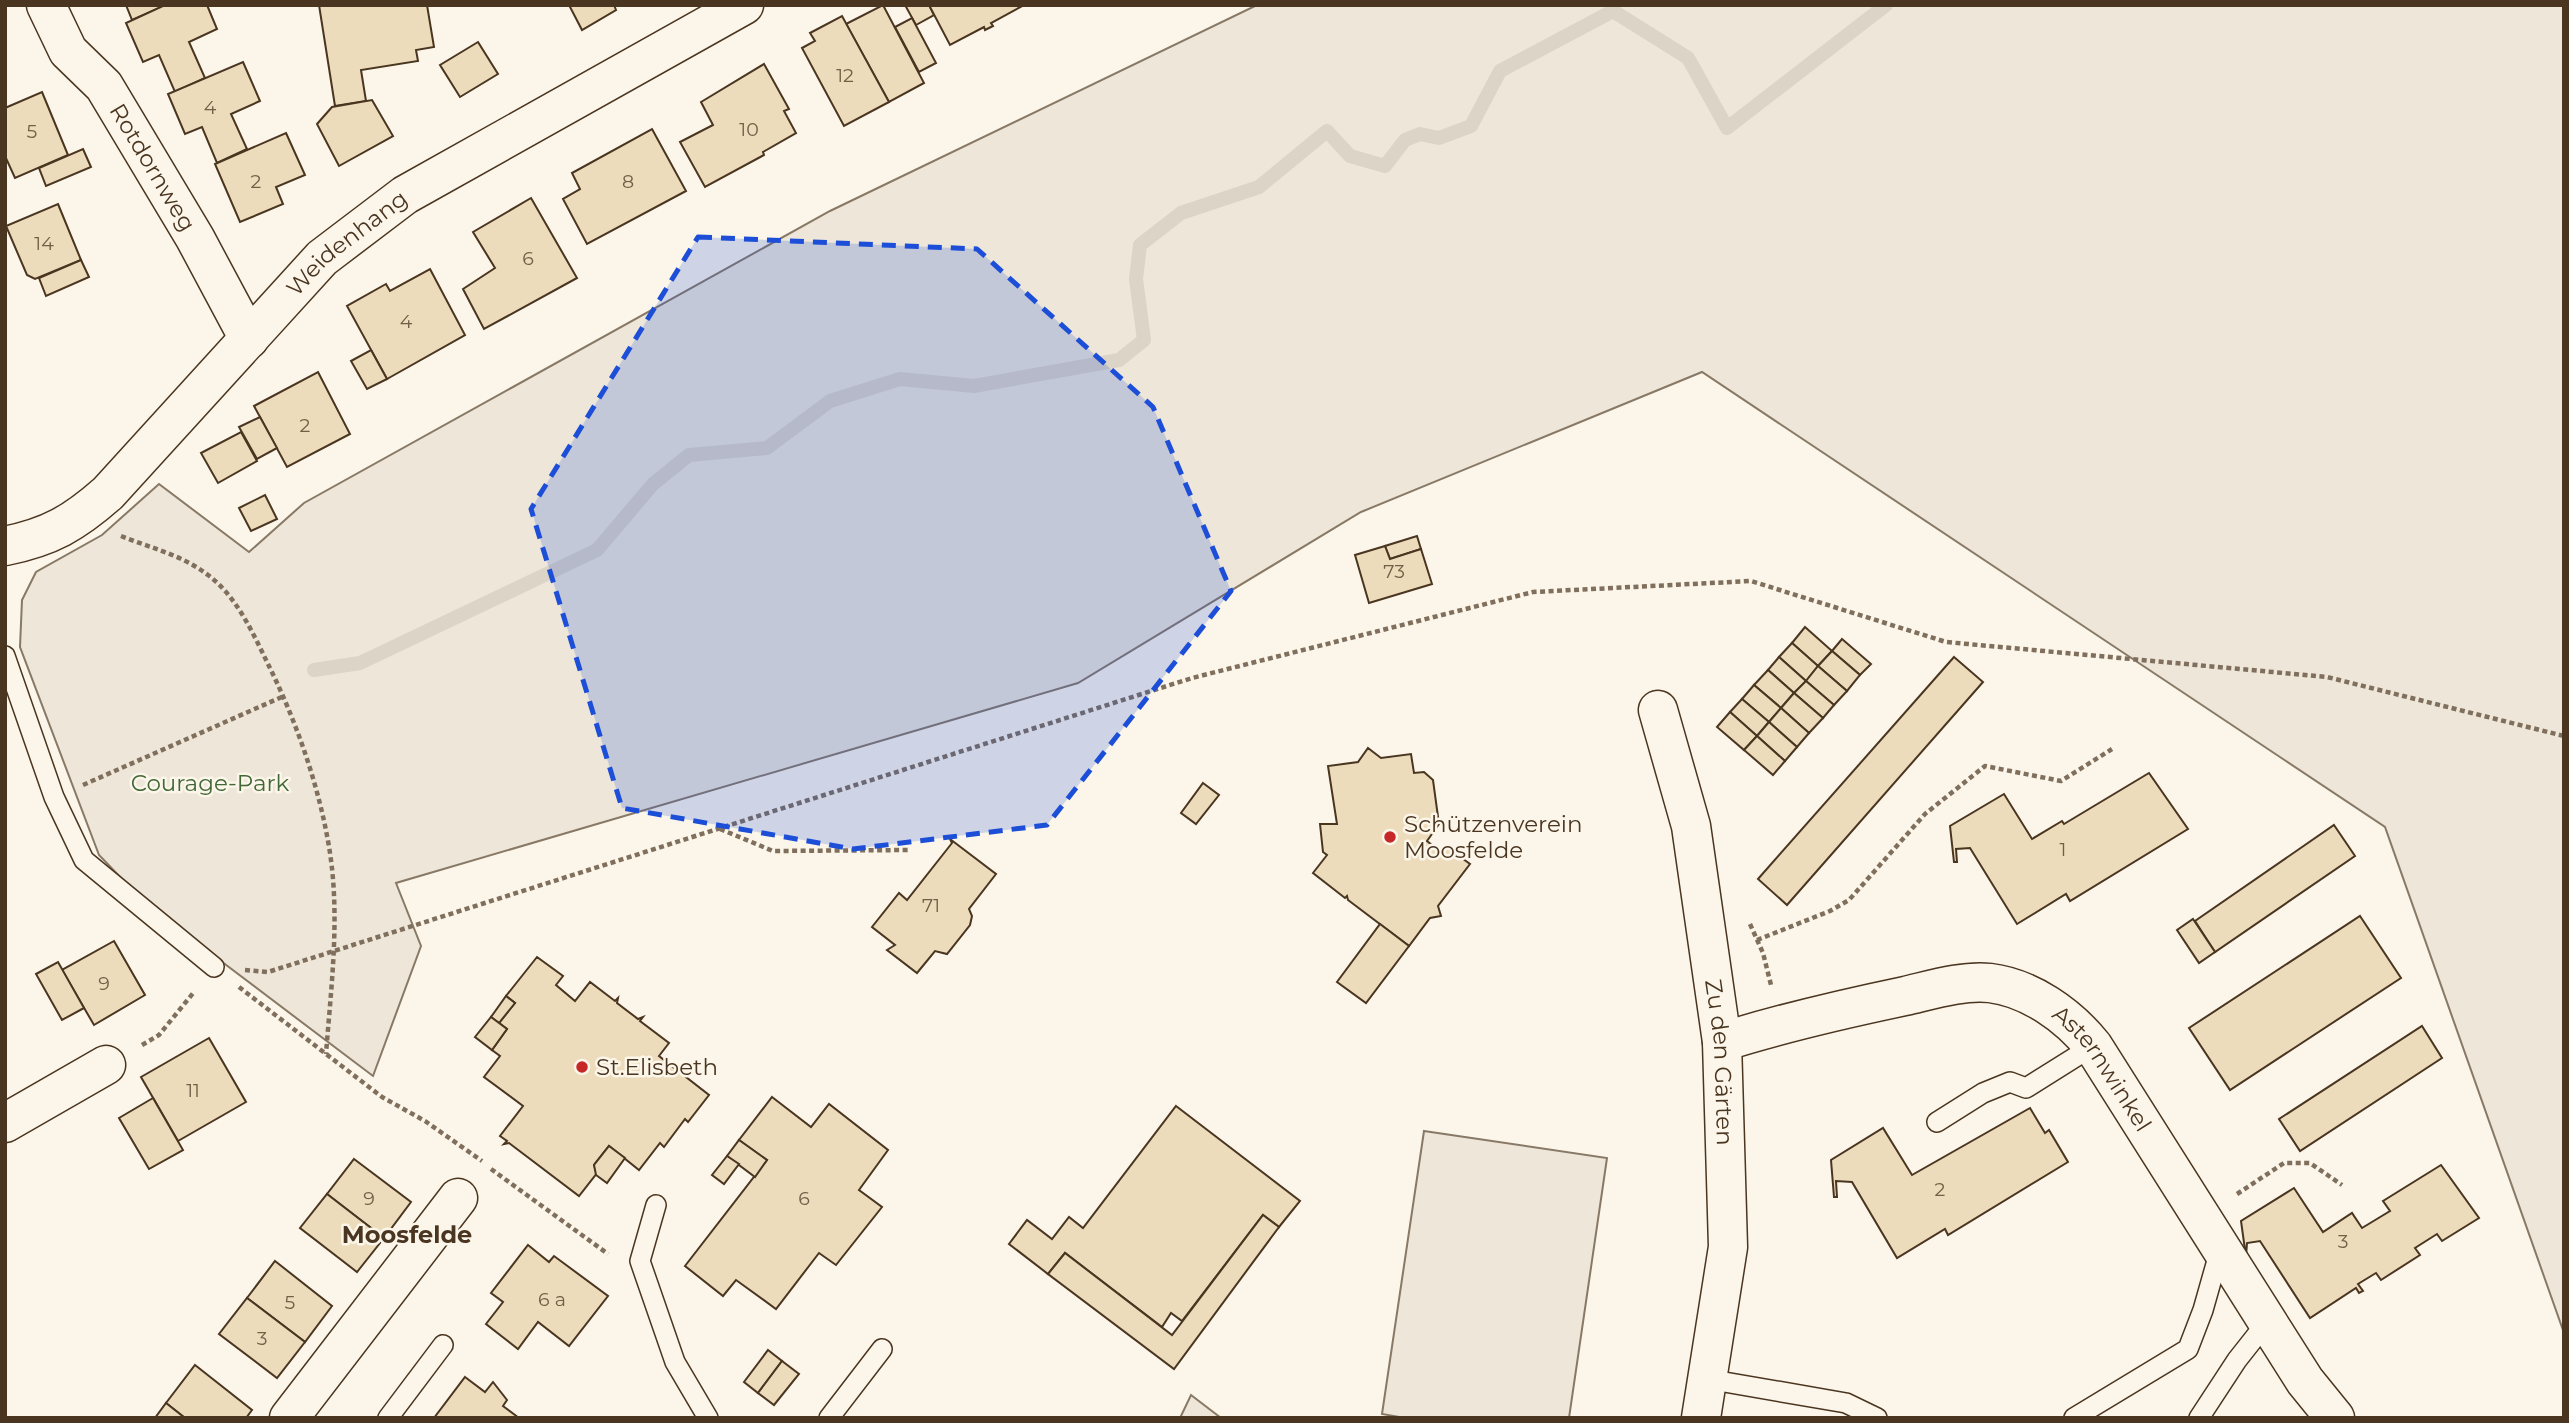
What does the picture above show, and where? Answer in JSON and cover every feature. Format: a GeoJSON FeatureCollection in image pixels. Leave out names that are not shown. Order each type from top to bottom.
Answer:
{"type":"FeatureCollection","features":[{"type":"Feature","properties":{"kind":"street","name":"Rotdornweg"},"geometry":{"type":"LineString","coordinates":[[46,5],[68,51],[104,86],[118,109],[195,238],[249,339]]}},
{"type":"Feature","properties":{"kind":"street","name":"Weidenhang"},"geometry":{"type":"LineString","coordinates":[[5,546],[40,539],[79,518],[108,494],[321,258],[405,195],[744,5]]}},
{"type":"Feature","properties":{"kind":"street","name":"Zu den Gärten"},"geometry":{"type":"LineString","coordinates":[[1658,710],[1691,826],[1722,1042],[1728,1247],[1701,1418]]}},
{"type":"Feature","properties":{"kind":"street","name":"Asternwinkel"},"geometry":{"type":"LineString","coordinates":[[1722,1042],[1781,1023],[1946,987],[1989,983],[2052,1007],[2077,1027],[2093,1046],[2305,1381],[2335,1418]]}},
{"type":"Feature","properties":{"kind":"street"},"geometry":{"type":"LineString","coordinates":[[5,1123],[106,1065]]}},
{"type":"Feature","properties":{"kind":"street"},"geometry":{"type":"LineString","coordinates":[[289,1418],[458,1198]]}},
{"type":"Feature","properties":{"kind":"lane"},"geometry":{"type":"LineString","coordinates":[[5,656],[54,797],[84,860],[214,967]]}},
{"type":"Feature","properties":{"kind":"lane"},"geometry":{"type":"LineString","coordinates":[[1937,1122],[1983,1093],[2010,1082],[2026,1088],[2093,1046]]}},
{"type":"Feature","properties":{"kind":"lane"},"geometry":{"type":"LineString","coordinates":[[656,1205],[640,1261],[675,1362],[708,1418]]}},
{"type":"Feature","properties":{"kind":"lane"},"geometry":{"type":"LineString","coordinates":[[2074,1418],[2188,1349],[2203,1310],[2211,1232]]}},
{"type":"Feature","properties":{"kind":"lane"},"geometry":{"type":"LineString","coordinates":[[2199,1418],[2236,1360],[2267,1322]]}},
{"type":"Feature","properties":{"kind":"lane"},"geometry":{"type":"LineString","coordinates":[[388,1418],[443,1345]]}},
{"type":"Feature","properties":{"kind":"lane"},"geometry":{"type":"LineString","coordinates":[[829,1418],[882,1349]]}},
{"type":"Feature","properties":{"kind":"lane"},"geometry":{"type":"LineString","coordinates":[[1707,1379],[1846,1403],[1877,1418]]}},
{"type":"Feature","properties":{"kind":"path"},"geometry":{"type":"LineString","coordinates":[[79,518],[179,557],[209,576],[245,617],[285,696],[312,780],[330,853],[334,951],[326,1054]]}},
{"type":"Feature","properties":{"kind":"path"},"geometry":{"type":"LineString","coordinates":[[106,1065],[159,1035],[214,967],[268,972],[1192,678],[1533,592],[1751,581],[1947,642],[2327,677],[2564,736]]}},
{"type":"Feature","properties":{"kind":"path"},"geometry":{"type":"LineString","coordinates":[[54,797],[285,696]]}},
{"type":"Feature","properties":{"kind":"path"},"geometry":{"type":"LineString","coordinates":[[1757,940],[1829,911],[1849,900],[1924,814],[1985,766],[2060,781],[2112,750]]}},
{"type":"Feature","properties":{"kind":"path"},"geometry":{"type":"LineString","coordinates":[[719,829],[772,852],[909,850]]}},
{"type":"Feature","properties":{"kind":"path"},"geometry":{"type":"LineString","coordinates":[[238,985],[382,1097],[477,1154],[484,1164],[590,1244]]}},
{"type":"Feature","properties":{"kind":"path"},"geometry":{"type":"LineString","coordinates":[[2211,1232],[2284,1163],[2310,1163],[2342,1185]]}},
{"type":"Feature","properties":{"kind":"highlighted area"},"geometry":{"type":"Polygon","coordinates":[[[698,237],[977,249],[1153,407],[1231,591],[1047,825],[853,849],[622,808],[531,509],[698,237]]]}},
{"type":"Feature","properties":{"kind":"green space","name":"Courage-Park"},"geometry":{"type":"Polygon","coordinates":[[[1257,5],[2564,5],[2564,1333],[2385,827],[1702,372],[1361,512],[1078,683],[396,883],[421,946],[373,1076],[148,906],[99,855],[20,647],[22,600],[36,572],[102,535],[159,484],[249,552],[304,503],[830,211],[1257,5]]]}},
{"type":"Feature","properties":{"kind":"green space"},"geometry":{"type":"Polygon","coordinates":[[[1424,1131],[1607,1158],[1569,1418],[1405,1418],[1382,1414],[1424,1131]]]}},
{"type":"Feature","properties":{"kind":"green space"},"geometry":{"type":"Polygon","coordinates":[[[1191,1395],[1221,1418],[1180,1418],[1191,1395]]]}},
{"type":"Feature","properties":{"kind":"building"},"geometry":{"type":"Polygon","coordinates":[[[126,5],[161,5],[162,7],[132,20],[126,5]]]}},
{"type":"Feature","properties":{"kind":"building"},"geometry":{"type":"Polygon","coordinates":[[[165,5],[207,5],[217,29],[189,42],[205,78],[175,92],[159,55],[143,62],[126,23],[165,5]]]}},
{"type":"Feature","properties":{"kind":"building"},"geometry":{"type":"Polygon","coordinates":[[[319,5],[427,5],[434,47],[416,50],[418,61],[361,70],[366,101],[335,106],[319,5]]]}},
{"type":"Feature","properties":{"kind":"building"},"geometry":{"type":"Polygon","coordinates":[[[569,5],[614,5],[616,10],[582,30],[569,5]]]}},
{"type":"Feature","properties":{"kind":"building"},"geometry":{"type":"Polygon","coordinates":[[[883,5],[924,83],[889,102],[846,24],[883,5]]]}},
{"type":"Feature","properties":{"kind":"building"},"geometry":{"type":"Polygon","coordinates":[[[905,5],[929,5],[934,15],[916,25],[905,5]]]}},
{"type":"Feature","properties":{"kind":"building"},"geometry":{"type":"Polygon","coordinates":[[[929,5],[1024,5],[991,23],[993,26],[985,30],[984,27],[950,45],[929,5]]]}},
{"type":"Feature","properties":{"kind":"building"},"geometry":{"type":"Polygon","coordinates":[[[842,16],[889,102],[844,126],[802,48],[815,41],[810,33],[842,16]]]}},
{"type":"Feature","properties":{"kind":"building"},"geometry":{"type":"Polygon","coordinates":[[[912,18],[936,63],[919,72],[895,27],[912,18]]]}},
{"type":"Feature","properties":{"kind":"building"},"geometry":{"type":"Polygon","coordinates":[[[478,42],[498,74],[460,97],[440,65],[478,42]]]}},
{"type":"Feature","properties":{"kind":"building"},"geometry":{"type":"Polygon","coordinates":[[[243,62],[260,101],[231,114],[247,149],[217,163],[202,127],[185,134],[168,94],[243,62]]]}},
{"type":"Feature","properties":{"kind":"building"},"geometry":{"type":"Polygon","coordinates":[[[764,64],[789,109],[784,111],[796,133],[763,152],[764,155],[705,187],[680,142],[713,125],[701,102],[764,64]]]}},
{"type":"Feature","properties":{"kind":"building"},"geometry":{"type":"Polygon","coordinates":[[[42,92],[68,155],[15,178],[5,156],[5,108],[42,92]]]}},
{"type":"Feature","properties":{"kind":"building"},"geometry":{"type":"Polygon","coordinates":[[[372,100],[393,136],[339,166],[317,124],[332,107],[372,100]]]}},
{"type":"Feature","properties":{"kind":"building"},"geometry":{"type":"Polygon","coordinates":[[[652,129],[686,191],[587,244],[563,199],[580,189],[572,173],[652,129]]]}},
{"type":"Feature","properties":{"kind":"building"},"geometry":{"type":"Polygon","coordinates":[[[286,133],[305,175],[276,187],[283,204],[240,222],[215,164],[286,133]]]}},
{"type":"Feature","properties":{"kind":"building"},"geometry":{"type":"Polygon","coordinates":[[[83,149],[91,167],[46,186],[39,168],[83,149]]]}},
{"type":"Feature","properties":{"kind":"building"},"geometry":{"type":"Polygon","coordinates":[[[531,198],[577,278],[484,329],[463,289],[495,268],[473,232],[531,198]]]}},
{"type":"Feature","properties":{"kind":"building"},"geometry":{"type":"Polygon","coordinates":[[[58,204],[81,260],[35,279],[27,275],[6,226],[58,204]]]}},
{"type":"Feature","properties":{"kind":"building"},"geometry":{"type":"Polygon","coordinates":[[[81,260],[89,277],[46,296],[39,278],[81,260]]]}},
{"type":"Feature","properties":{"kind":"building"},"geometry":{"type":"Polygon","coordinates":[[[430,269],[465,335],[387,379],[347,306],[386,284],[390,291],[430,269]]]}},
{"type":"Feature","properties":{"kind":"building"},"geometry":{"type":"Polygon","coordinates":[[[371,350],[387,379],[367,389],[351,361],[371,350]]]}},
{"type":"Feature","properties":{"kind":"building"},"geometry":{"type":"Polygon","coordinates":[[[318,372],[350,434],[287,467],[254,406],[318,372]]]}},
{"type":"Feature","properties":{"kind":"building"},"geometry":{"type":"Polygon","coordinates":[[[260,417],[277,448],[257,459],[239,427],[260,417]]]}},
{"type":"Feature","properties":{"kind":"building"},"geometry":{"type":"Polygon","coordinates":[[[241,432],[257,461],[218,483],[201,453],[241,432]]]}},
{"type":"Feature","properties":{"kind":"building"},"geometry":{"type":"Polygon","coordinates":[[[265,495],[277,519],[251,531],[239,508],[265,495]]]}},
{"type":"Feature","properties":{"kind":"building"},"geometry":{"type":"Polygon","coordinates":[[[1417,536],[1421,549],[1390,559],[1385,546],[1417,536]]]}},
{"type":"Feature","properties":{"kind":"building"},"geometry":{"type":"Polygon","coordinates":[[[1385,546],[1390,559],[1421,549],[1432,584],[1369,603],[1355,555],[1385,546]]]}},
{"type":"Feature","properties":{"kind":"building"},"geometry":{"type":"Polygon","coordinates":[[[1805,627],[1832,651],[1818,666],[1792,643],[1805,627]]]}},
{"type":"Feature","properties":{"kind":"building"},"geometry":{"type":"Polygon","coordinates":[[[1842,639],[1871,664],[1860,675],[1832,651],[1842,639]]]}},
{"type":"Feature","properties":{"kind":"building"},"geometry":{"type":"Polygon","coordinates":[[[1792,643],[1818,666],[1806,681],[1779,657],[1792,643]]]}},
{"type":"Feature","properties":{"kind":"building"},"geometry":{"type":"Polygon","coordinates":[[[1832,651],[1860,675],[1847,691],[1818,666],[1832,651]]]}},
{"type":"Feature","properties":{"kind":"building"},"geometry":{"type":"Polygon","coordinates":[[[1779,657],[1806,681],[1794,693],[1768,670],[1779,657]]]}},
{"type":"Feature","properties":{"kind":"building"},"geometry":{"type":"Polygon","coordinates":[[[1954,657],[1983,682],[1787,905],[1758,879],[1954,657]]]}},
{"type":"Feature","properties":{"kind":"building"},"geometry":{"type":"Polygon","coordinates":[[[1818,666],[1847,691],[1834,705],[1806,681],[1818,666]]]}},
{"type":"Feature","properties":{"kind":"building"},"geometry":{"type":"Polygon","coordinates":[[[1768,670],[1794,693],[1781,708],[1754,685],[1768,670]]]}},
{"type":"Feature","properties":{"kind":"building"},"geometry":{"type":"Polygon","coordinates":[[[1806,681],[1834,705],[1823,718],[1794,693],[1806,681]]]}},
{"type":"Feature","properties":{"kind":"building"},"geometry":{"type":"Polygon","coordinates":[[[1754,685],[1781,708],[1769,722],[1742,699],[1754,685]]]}},
{"type":"Feature","properties":{"kind":"building"},"geometry":{"type":"Polygon","coordinates":[[[1794,693],[1823,718],[1809,733],[1781,708],[1794,693]]]}},
{"type":"Feature","properties":{"kind":"building"},"geometry":{"type":"Polygon","coordinates":[[[1742,699],[1769,722],[1757,736],[1730,712],[1742,699]]]}},
{"type":"Feature","properties":{"kind":"building"},"geometry":{"type":"Polygon","coordinates":[[[1781,708],[1809,733],[1797,747],[1769,722],[1781,708]]]}},
{"type":"Feature","properties":{"kind":"building"},"geometry":{"type":"Polygon","coordinates":[[[1730,712],[1757,736],[1744,750],[1717,727],[1730,712]]]}},
{"type":"Feature","properties":{"kind":"building"},"geometry":{"type":"Polygon","coordinates":[[[1769,722],[1797,747],[1785,761],[1757,736],[1769,722]]]}},
{"type":"Feature","properties":{"kind":"building"},"geometry":{"type":"Polygon","coordinates":[[[1757,736],[1785,761],[1773,775],[1744,750],[1757,736]]]}},
{"type":"Feature","properties":{"kind":"building"},"geometry":{"type":"Polygon","coordinates":[[[1368,748],[1381,758],[1411,754],[1414,773],[1424,772],[1433,780],[1439,824],[1427,841],[1437,849],[1448,848],[1470,864],[1438,906],[1441,916],[1430,918],[1409,946],[1348,900],[1347,896],[1345,898],[1313,873],[1327,855],[1323,852],[1320,824],[1337,824],[1328,766],[1358,762],[1368,748]]]}},
{"type":"Feature","properties":{"kind":"building"},"geometry":{"type":"Polygon","coordinates":[[[2149,773],[2188,829],[2070,901],[2066,894],[2017,924],[1970,848],[1956,849],[1957,862],[1954,862],[1950,826],[2004,794],[2032,839],[2062,821],[2064,824],[2149,773]]]}},
{"type":"Feature","properties":{"kind":"building"},"geometry":{"type":"Polygon","coordinates":[[[1203,783],[1219,795],[1196,824],[1181,813],[1203,783]]]}},
{"type":"Feature","properties":{"kind":"building"},"geometry":{"type":"Polygon","coordinates":[[[2334,825],[2355,856],[2215,952],[2195,921],[2334,825]]]}},
{"type":"Feature","properties":{"kind":"building"},"geometry":{"type":"Polygon","coordinates":[[[950,839],[996,874],[969,909],[972,916],[970,925],[947,954],[935,951],[917,973],[887,950],[895,945],[872,927],[899,893],[907,900],[952,843],[950,839]]]}},
{"type":"Feature","properties":{"kind":"building"},"geometry":{"type":"Polygon","coordinates":[[[2360,916],[2401,978],[2230,1090],[2189,1028],[2360,916]]]}},
{"type":"Feature","properties":{"kind":"building"},"geometry":{"type":"Polygon","coordinates":[[[2193,919],[2215,952],[2199,963],[2177,930],[2193,919]]]}},
{"type":"Feature","properties":{"kind":"building"},"geometry":{"type":"Polygon","coordinates":[[[1380,924],[1409,946],[1366,1003],[1337,982],[1380,924]]]}},
{"type":"Feature","properties":{"kind":"building"},"geometry":{"type":"Polygon","coordinates":[[[114,941],[145,995],[94,1025],[62,970],[114,941]]]}},
{"type":"Feature","properties":{"kind":"building","name":"St.Elisbeth"},"geometry":{"type":"Polygon","coordinates":[[[537,957],[563,976],[556,985],[575,1001],[590,982],[615,1001],[618,998],[617,1003],[638,1019],[643,1017],[640,1021],[669,1043],[659,1056],[709,1095],[688,1122],[685,1119],[664,1147],[660,1143],[639,1170],[609,1146],[594,1165],[597,1173],[579,1196],[509,1143],[504,1144],[507,1141],[500,1136],[523,1106],[484,1077],[500,1056],[492,1050],[507,1029],[499,1023],[515,1003],[506,996],[537,957]]]}},
{"type":"Feature","properties":{"kind":"building"},"geometry":{"type":"Polygon","coordinates":[[[58,962],[84,1008],[62,1020],[36,974],[58,962]]]}},
{"type":"Feature","properties":{"kind":"building"},"geometry":{"type":"Polygon","coordinates":[[[506,996],[515,1003],[499,1023],[491,1017],[506,996]]]}},
{"type":"Feature","properties":{"kind":"building"},"geometry":{"type":"Polygon","coordinates":[[[491,1017],[507,1029],[492,1050],[475,1037],[491,1017]]]}},
{"type":"Feature","properties":{"kind":"building"},"geometry":{"type":"Polygon","coordinates":[[[2422,1026],[2442,1058],[2300,1151],[2279,1119],[2422,1026]]]}},
{"type":"Feature","properties":{"kind":"building"},"geometry":{"type":"Polygon","coordinates":[[[209,1038],[246,1102],[178,1141],[141,1077],[209,1038]]]}},
{"type":"Feature","properties":{"kind":"building"},"geometry":{"type":"Polygon","coordinates":[[[772,1097],[811,1127],[829,1104],[888,1150],[859,1190],[882,1207],[836,1265],[819,1253],[776,1309],[736,1280],[723,1296],[685,1266],[767,1160],[739,1140],[772,1097]]]}},
{"type":"Feature","properties":{"kind":"building"},"geometry":{"type":"Polygon","coordinates":[[[153,1098],[183,1150],[149,1169],[119,1118],[153,1098]]]}},
{"type":"Feature","properties":{"kind":"building"},"geometry":{"type":"Polygon","coordinates":[[[1176,1106],[1300,1201],[1279,1227],[1263,1215],[1182,1321],[1171,1313],[1162,1327],[1065,1253],[1048,1274],[1009,1244],[1027,1220],[1052,1239],[1069,1217],[1083,1228],[1176,1106]]]}},
{"type":"Feature","properties":{"kind":"building"},"geometry":{"type":"Polygon","coordinates":[[[2030,1108],[2045,1133],[2049,1130],[2068,1162],[1948,1235],[1945,1229],[1897,1258],[1852,1182],[1836,1181],[1837,1197],[1834,1197],[1831,1160],[1883,1128],[1912,1175],[2030,1108]]]}},
{"type":"Feature","properties":{"kind":"building"},"geometry":{"type":"Polygon","coordinates":[[[739,1140],[767,1160],[755,1177],[727,1156],[739,1140]]]}},
{"type":"Feature","properties":{"kind":"building"},"geometry":{"type":"Polygon","coordinates":[[[609,1146],[625,1158],[607,1183],[596,1175],[594,1165],[609,1146]]]}},
{"type":"Feature","properties":{"kind":"building"},"geometry":{"type":"Polygon","coordinates":[[[727,1156],[739,1164],[724,1184],[712,1175],[727,1156]]]}},
{"type":"Feature","properties":{"kind":"building"},"geometry":{"type":"Polygon","coordinates":[[[354,1159],[411,1202],[384,1238],[327,1194],[354,1159]]]}},
{"type":"Feature","properties":{"kind":"building"},"geometry":{"type":"Polygon","coordinates":[[[2441,1165],[2479,1218],[2442,1241],[2437,1234],[2415,1248],[2420,1255],[2381,1280],[2376,1273],[2358,1284],[2363,1291],[2359,1293],[2356,1288],[2310,1318],[2260,1241],[2247,1243],[2246,1257],[2241,1221],[2294,1188],[2323,1232],[2352,1213],[2362,1228],[2390,1211],[2383,1201],[2441,1165]]]}},
{"type":"Feature","properties":{"kind":"building"},"geometry":{"type":"Polygon","coordinates":[[[327,1194],[384,1238],[357,1272],[300,1228],[327,1194]]]}},
{"type":"Feature","properties":{"kind":"building"},"geometry":{"type":"Polygon","coordinates":[[[1263,1215],[1279,1227],[1174,1369],[1048,1274],[1065,1253],[1172,1335],[1263,1215]]]}},
{"type":"Feature","properties":{"kind":"building"},"geometry":{"type":"Polygon","coordinates":[[[528,1245],[549,1262],[554,1256],[608,1296],[569,1346],[538,1322],[518,1349],[486,1324],[503,1302],[491,1293],[528,1245]]]}},
{"type":"Feature","properties":{"kind":"building"},"geometry":{"type":"Polygon","coordinates":[[[275,1261],[332,1306],[305,1342],[247,1298],[275,1261]]]}},
{"type":"Feature","properties":{"kind":"building"},"geometry":{"type":"Polygon","coordinates":[[[247,1298],[305,1342],[277,1378],[219,1334],[247,1298]]]}},
{"type":"Feature","properties":{"kind":"building"},"geometry":{"type":"Polygon","coordinates":[[[768,1350],[782,1361],[758,1393],[744,1382],[768,1350]]]}},
{"type":"Feature","properties":{"kind":"building"},"geometry":{"type":"Polygon","coordinates":[[[782,1361],[799,1374],[774,1405],[758,1393],[782,1361]]]}},
{"type":"Feature","properties":{"kind":"building"},"geometry":{"type":"Polygon","coordinates":[[[195,1365],[252,1410],[246,1418],[185,1418],[166,1403],[195,1365]]]}},
{"type":"Feature","properties":{"kind":"building"},"geometry":{"type":"Polygon","coordinates":[[[465,1377],[485,1392],[493,1382],[507,1400],[503,1406],[519,1418],[434,1418],[465,1377]]]}},
{"type":"Feature","properties":{"kind":"building"},"geometry":{"type":"Polygon","coordinates":[[[166,1403],[185,1418],[155,1418],[166,1403]]]}},
{"type":"Feature","properties":{"kind":"waterway"},"geometry":{"type":"LineString","coordinates":[[314,670],[360,663],[597,550],[653,484],[689,455],[767,448],[830,401],[900,379],[974,386],[1119,360],[1144,340],[1136,279],[1140,245],[1181,213],[1259,187],[1327,131],[1350,156],[1385,166],[1405,140],[1420,134],[1439,138],[1471,126],[1500,71],[1613,11],[1688,58],[1727,128],[1886,5]]}},
{"type":"Feature","properties":{"kind":"place","name":"Schützenverein Moosfelde"},"geometry":{"type":"Point","coordinates":[1390,837]}},
{"type":"Feature","properties":{"kind":"place","name":"St.Elisbeth"},"geometry":{"type":"Point","coordinates":[582,1067]}},
{"type":"Feature","properties":{"kind":"district","name":"Moosfelde"},"geometry":{"type":"Point","coordinates":[407,1234]}}]}
